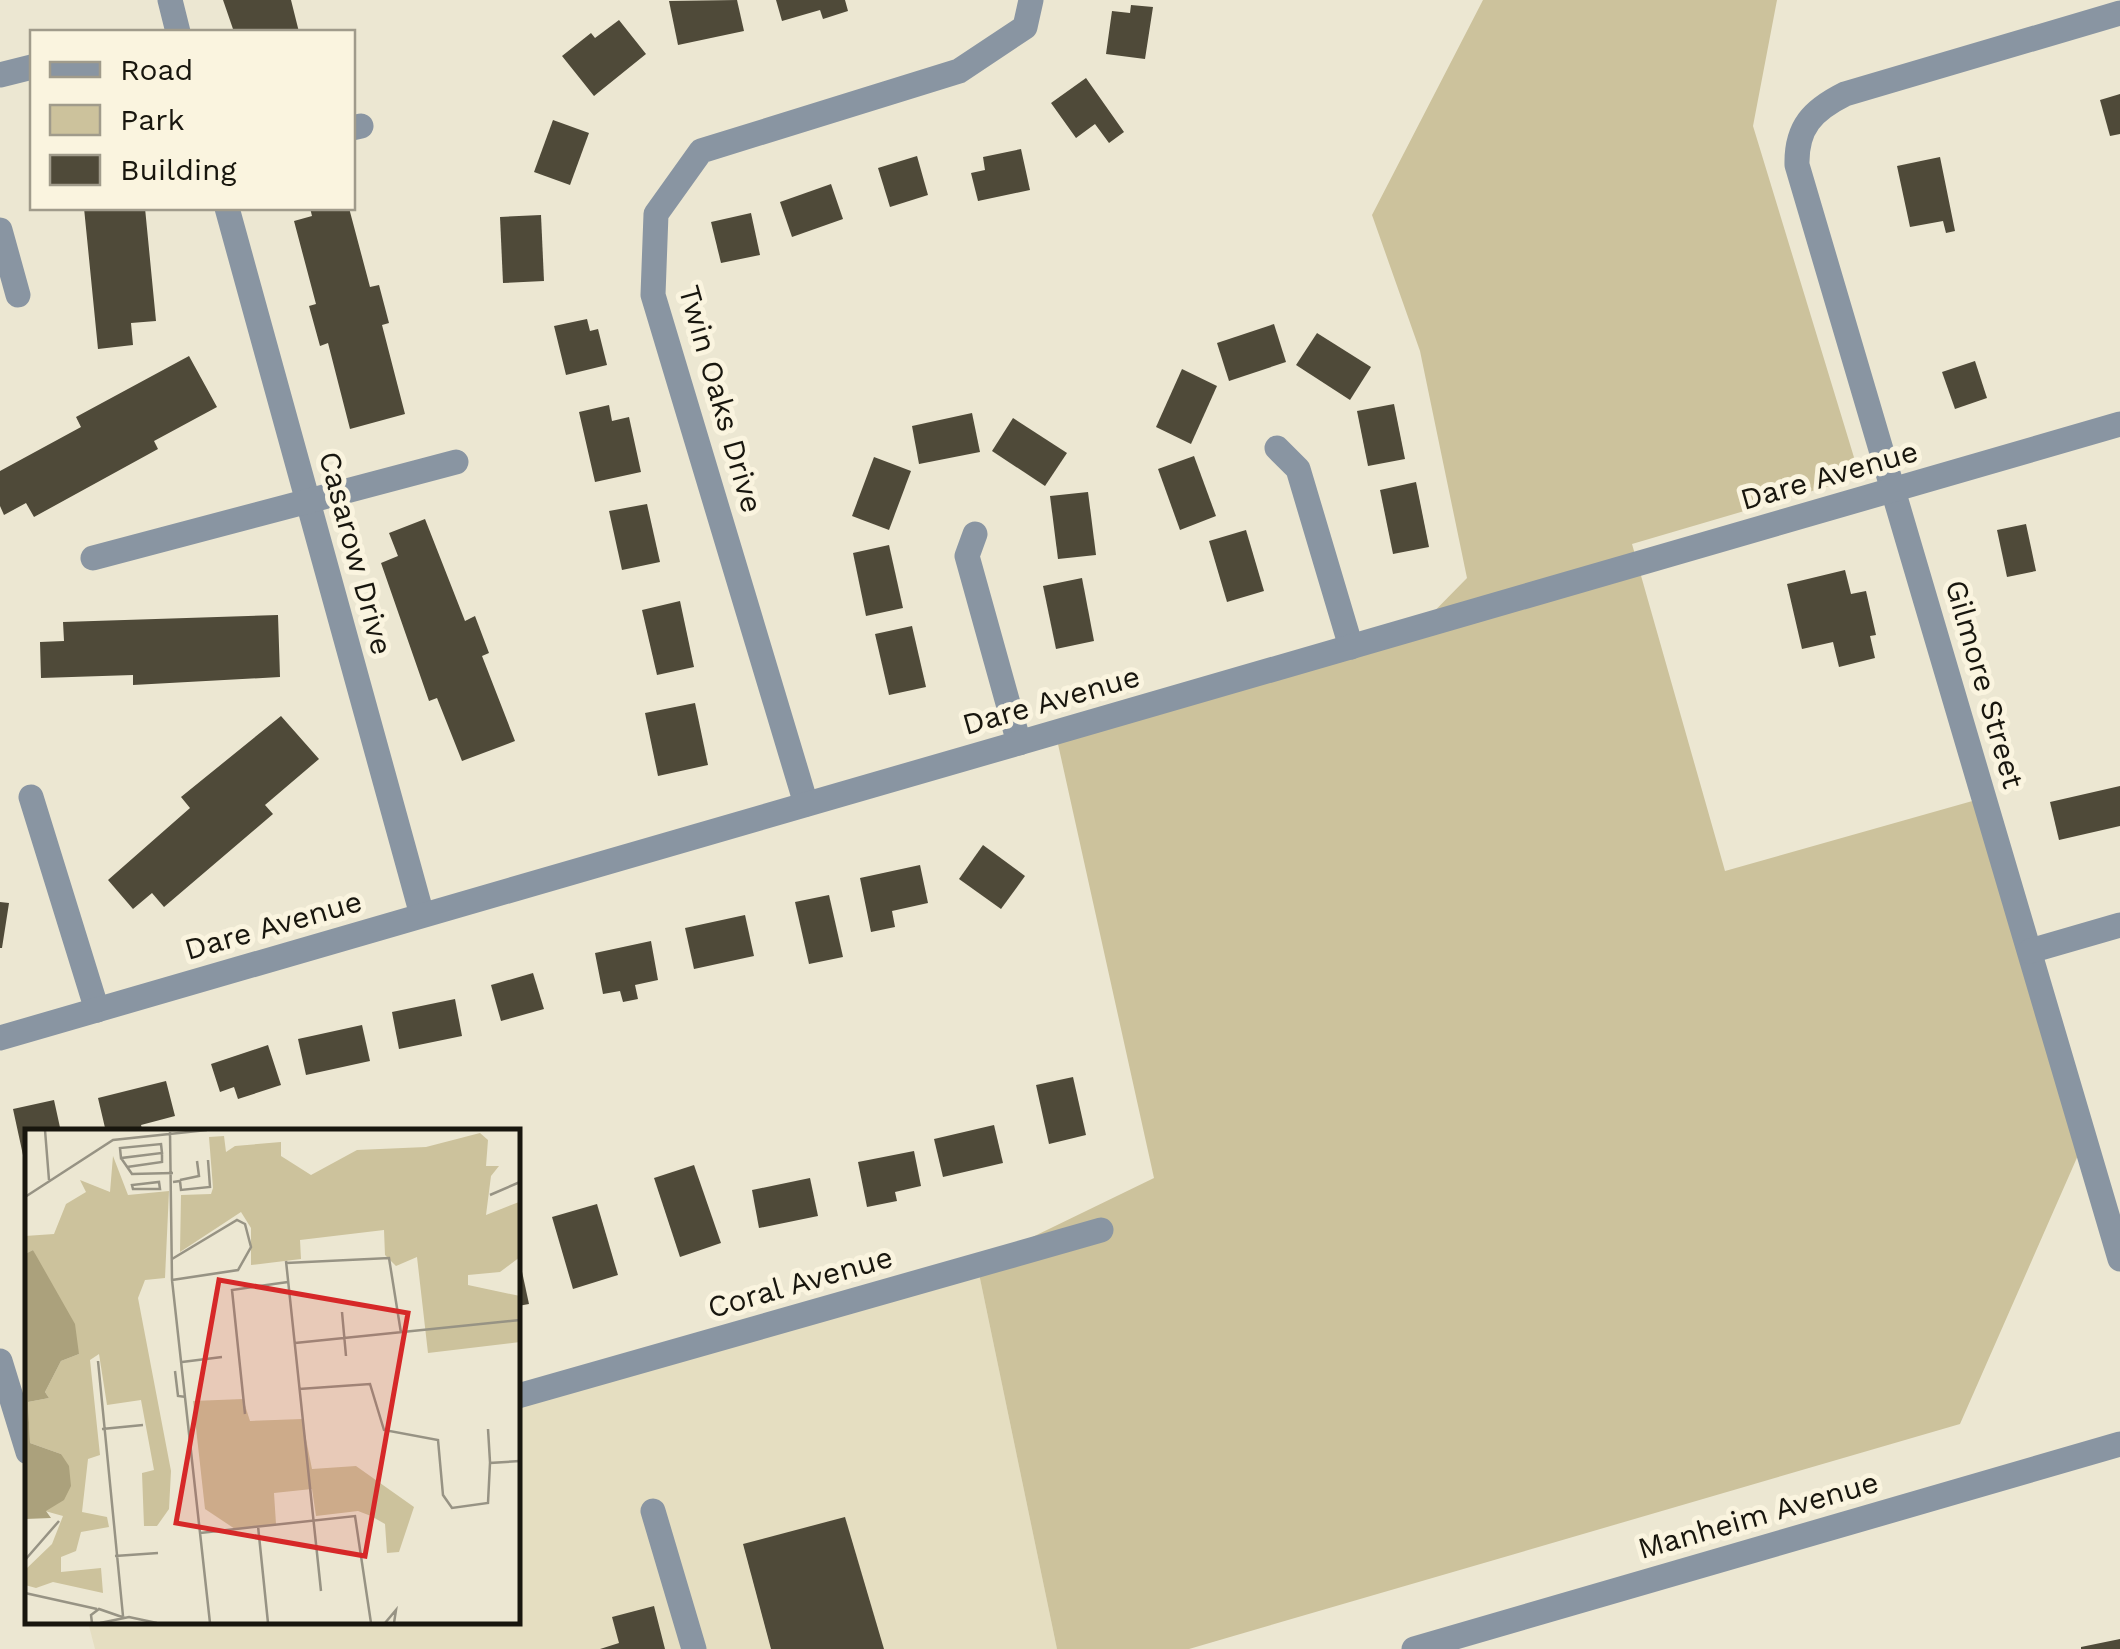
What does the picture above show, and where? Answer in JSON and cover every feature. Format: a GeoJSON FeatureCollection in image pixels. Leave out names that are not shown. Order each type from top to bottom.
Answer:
{"type":"FeatureCollection","features":[{"type":"Feature","properties":{"kind":"street"},"geometry":{"type":"LineString","coordinates":[[170,0],[173,30]]}},
{"type":"Feature","properties":{"kind":"street","name":"Twin Oaks Drive"},"geometry":{"type":"LineString","coordinates":[[806,804],[653,294],[656,214],[702,152],[959,71],[1026,26],[1031,0]]}},
{"type":"Feature","properties":{"kind":"street","name":"Gilmore Street"},"geometry":{"type":"LineString","coordinates":[[2120,13],[1845,94],[1822,106],[1796,143],[1797,165],[2120,1259]]}},
{"type":"Feature","properties":{"kind":"street"},"geometry":{"type":"LineString","coordinates":[[0,75],[30,68]]}},
{"type":"Feature","properties":{"kind":"street","name":"Casarow Drive"},"geometry":{"type":"LineString","coordinates":[[228,210],[422,915]]}},
{"type":"Feature","properties":{"kind":"street"},"geometry":{"type":"LineString","coordinates":[[0,230],[18,295]]}},
{"type":"Feature","properties":{"kind":"street","name":"Dare Avenue"},"geometry":{"type":"LineString","coordinates":[[0,1038],[2120,424]]}},
{"type":"Feature","properties":{"kind":"street"},"geometry":{"type":"LineString","coordinates":[[1277,448],[1298,469],[1351,647]]}},
{"type":"Feature","properties":{"kind":"street"},"geometry":{"type":"LineString","coordinates":[[93,558],[456,462]]}},
{"type":"Feature","properties":{"kind":"street"},"geometry":{"type":"LineString","coordinates":[[975,534],[967,556],[1019,743]]}},
{"type":"Feature","properties":{"kind":"street"},"geometry":{"type":"LineString","coordinates":[[31,797],[96,1010]]}},
{"type":"Feature","properties":{"kind":"street"},"geometry":{"type":"LineString","coordinates":[[2030,950],[2120,925]]}},
{"type":"Feature","properties":{"kind":"street","name":"Coral Avenue"},"geometry":{"type":"LineString","coordinates":[[520,1395],[1101,1230]]}},
{"type":"Feature","properties":{"kind":"street"},"geometry":{"type":"LineString","coordinates":[[0,1361],[25,1442]]}},
{"type":"Feature","properties":{"kind":"street","name":"Manheim Avenue"},"geometry":{"type":"LineString","coordinates":[[1414,1649],[2120,1444]]}},
{"type":"Feature","properties":{"kind":"street"},"geometry":{"type":"LineString","coordinates":[[653,1511],[694,1649]]}},
{"type":"Feature","properties":{"kind":"shaded area"},"geometry":{"type":"Polygon","coordinates":[[[977,1264],[1057,1649],[95,1649],[89,1624],[520,1624],[520,1392],[977,1264]]]}},
{"type":"Feature","properties":{"kind":"green space"},"geometry":{"type":"Polygon","coordinates":[[[1483,0],[1777,0],[1753,126],[1860,477],[1632,544],[1725,871],[1983,798],[2083,1144],[1960,1424],[1189,1649],[1057,1649],[977,1264],[1154,1178],[1056,735],[1412,634],[1467,578],[1420,351],[1372,215],[1483,0]]]}},
{"type":"Feature","properties":{"kind":"building"},"geometry":{"type":"Polygon","coordinates":[[[223,0],[291,0],[298,30],[233,30],[223,0]]]}},
{"type":"Feature","properties":{"kind":"building"},"geometry":{"type":"Polygon","coordinates":[[[737,0],[744,31],[678,45],[669,1],[737,0]]]}},
{"type":"Feature","properties":{"kind":"building"},"geometry":{"type":"Polygon","coordinates":[[[776,0],[845,0],[848,11],[823,19],[820,10],[782,21],[776,0]]]}},
{"type":"Feature","properties":{"kind":"building"},"geometry":{"type":"Polygon","coordinates":[[[1131,5],[1153,7],[1145,59],[1106,54],[1112,11],[1130,13],[1131,5]]]}},
{"type":"Feature","properties":{"kind":"building"},"geometry":{"type":"Polygon","coordinates":[[[619,20],[646,54],[594,96],[562,56],[591,33],[595,38],[619,20]]]}},
{"type":"Feature","properties":{"kind":"building"},"geometry":{"type":"Polygon","coordinates":[[[1086,78],[1124,132],[1109,143],[1095,124],[1076,138],[1051,103],[1086,78]]]}},
{"type":"Feature","properties":{"kind":"building"},"geometry":{"type":"Polygon","coordinates":[[[2120,94],[2120,134],[2110,136],[2100,100],[2120,94]]]}},
{"type":"Feature","properties":{"kind":"building"},"geometry":{"type":"Polygon","coordinates":[[[553,120],[589,133],[570,185],[534,172],[553,120]]]}},
{"type":"Feature","properties":{"kind":"building"},"geometry":{"type":"Polygon","coordinates":[[[1021,149],[1030,190],[978,201],[971,173],[985,170],[983,157],[1021,149]]]}},
{"type":"Feature","properties":{"kind":"building"},"geometry":{"type":"Polygon","coordinates":[[[917,156],[928,195],[890,207],[878,168],[917,156]]]}},
{"type":"Feature","properties":{"kind":"building"},"geometry":{"type":"Polygon","coordinates":[[[1940,157],[1955,231],[1946,233],[1943,221],[1910,227],[1897,166],[1940,157]]]}},
{"type":"Feature","properties":{"kind":"building"},"geometry":{"type":"Polygon","coordinates":[[[831,184],[843,219],[792,237],[780,202],[831,184]]]}},
{"type":"Feature","properties":{"kind":"building"},"geometry":{"type":"Polygon","coordinates":[[[84,210],[145,210],[156,321],[131,323],[133,345],[98,349],[84,210]]]}},
{"type":"Feature","properties":{"kind":"building"},"geometry":{"type":"Polygon","coordinates":[[[310,210],[350,210],[370,287],[379,285],[389,323],[382,325],[405,414],[350,429],[328,343],[320,346],[309,306],[316,304],[294,221],[312,216],[310,210]]]}},
{"type":"Feature","properties":{"kind":"building"},"geometry":{"type":"Polygon","coordinates":[[[751,213],[760,255],[721,263],[711,222],[751,213]]]}},
{"type":"Feature","properties":{"kind":"building"},"geometry":{"type":"Polygon","coordinates":[[[541,215],[544,281],[503,283],[500,217],[541,215]]]}},
{"type":"Feature","properties":{"kind":"building"},"geometry":{"type":"Polygon","coordinates":[[[587,319],[590,331],[598,329],[607,365],[566,375],[554,326],[587,319]]]}},
{"type":"Feature","properties":{"kind":"building"},"geometry":{"type":"Polygon","coordinates":[[[1274,324],[1286,362],[1229,381],[1217,343],[1274,324]]]}},
{"type":"Feature","properties":{"kind":"building"},"geometry":{"type":"Polygon","coordinates":[[[1317,333],[1371,367],[1350,400],[1296,365],[1317,333]]]}},
{"type":"Feature","properties":{"kind":"building"},"geometry":{"type":"Polygon","coordinates":[[[189,356],[217,407],[154,441],[158,449],[34,517],[26,503],[4,515],[0,506],[0,471],[81,427],[76,417],[189,356]]]}},
{"type":"Feature","properties":{"kind":"building"},"geometry":{"type":"Polygon","coordinates":[[[1975,361],[1987,398],[1955,409],[1942,372],[1975,361]]]}},
{"type":"Feature","properties":{"kind":"building"},"geometry":{"type":"Polygon","coordinates":[[[1182,369],[1217,386],[1191,444],[1156,427],[1182,369]]]}},
{"type":"Feature","properties":{"kind":"building"},"geometry":{"type":"Polygon","coordinates":[[[1394,404],[1405,459],[1368,466],[1357,411],[1394,404]]]}},
{"type":"Feature","properties":{"kind":"building"},"geometry":{"type":"Polygon","coordinates":[[[609,405],[612,421],[629,417],[641,472],[595,482],[579,412],[609,405]]]}},
{"type":"Feature","properties":{"kind":"building"},"geometry":{"type":"Polygon","coordinates":[[[972,413],[980,452],[919,464],[912,426],[972,413]]]}},
{"type":"Feature","properties":{"kind":"building"},"geometry":{"type":"Polygon","coordinates":[[[1013,418],[1067,453],[1045,486],[992,451],[1013,418]]]}},
{"type":"Feature","properties":{"kind":"building"},"geometry":{"type":"Polygon","coordinates":[[[1194,456],[1216,516],[1180,530],[1158,469],[1194,456]]]}},
{"type":"Feature","properties":{"kind":"building"},"geometry":{"type":"Polygon","coordinates":[[[874,457],[911,471],[889,530],[852,516],[874,457]]]}},
{"type":"Feature","properties":{"kind":"building"},"geometry":{"type":"Polygon","coordinates":[[[1416,482],[1429,547],[1393,554],[1380,490],[1416,482]]]}},
{"type":"Feature","properties":{"kind":"building"},"geometry":{"type":"Polygon","coordinates":[[[1088,492],[1096,555],[1058,559],[1050,496],[1088,492]]]}},
{"type":"Feature","properties":{"kind":"building"},"geometry":{"type":"Polygon","coordinates":[[[647,504],[660,562],[622,570],[609,511],[647,504]]]}},
{"type":"Feature","properties":{"kind":"building"},"geometry":{"type":"Polygon","coordinates":[[[425,519],[465,621],[475,616],[489,653],[482,656],[515,741],[462,761],[437,698],[429,701],[381,563],[398,556],[389,533],[425,519]]]}},
{"type":"Feature","properties":{"kind":"building"},"geometry":{"type":"Polygon","coordinates":[[[2026,524],[2036,571],[2007,577],[1997,530],[2026,524]]]}},
{"type":"Feature","properties":{"kind":"building"},"geometry":{"type":"Polygon","coordinates":[[[1246,530],[1264,591],[1227,602],[1209,541],[1246,530]]]}},
{"type":"Feature","properties":{"kind":"building"},"geometry":{"type":"Polygon","coordinates":[[[889,545],[903,608],[866,616],[853,553],[889,545]]]}},
{"type":"Feature","properties":{"kind":"building"},"geometry":{"type":"Polygon","coordinates":[[[1845,570],[1851,594],[1866,591],[1876,635],[1870,636],[1875,658],[1839,667],[1833,642],[1802,649],[1787,584],[1845,570]]]}},
{"type":"Feature","properties":{"kind":"building"},"geometry":{"type":"Polygon","coordinates":[[[1082,578],[1094,641],[1056,649],[1043,586],[1082,578]]]}},
{"type":"Feature","properties":{"kind":"building"},"geometry":{"type":"Polygon","coordinates":[[[680,601],[694,667],[657,675],[642,610],[680,601]]]}},
{"type":"Feature","properties":{"kind":"building"},"geometry":{"type":"Polygon","coordinates":[[[278,615],[280,677],[133,685],[133,675],[41,678],[40,642],[64,641],[63,622],[278,615]]]}},
{"type":"Feature","properties":{"kind":"building"},"geometry":{"type":"Polygon","coordinates":[[[912,626],[926,687],[889,695],[875,634],[912,626]]]}},
{"type":"Feature","properties":{"kind":"building"},"geometry":{"type":"Polygon","coordinates":[[[695,703],[708,765],[658,776],[645,713],[695,703]]]}},
{"type":"Feature","properties":{"kind":"building"},"geometry":{"type":"Polygon","coordinates":[[[281,716],[319,759],[265,805],[273,814],[164,907],[152,893],[133,909],[108,880],[190,808],[181,797],[281,716]]]}},
{"type":"Feature","properties":{"kind":"building"},"geometry":{"type":"Polygon","coordinates":[[[2120,786],[2120,826],[2059,840],[2050,802],[2120,786]]]}},
{"type":"Feature","properties":{"kind":"building"},"geometry":{"type":"Polygon","coordinates":[[[983,845],[1025,876],[1001,909],[959,879],[983,845]]]}},
{"type":"Feature","properties":{"kind":"building"},"geometry":{"type":"Polygon","coordinates":[[[920,865],[928,903],[892,911],[895,927],[871,932],[860,878],[920,865]]]}},
{"type":"Feature","properties":{"kind":"building"},"geometry":{"type":"Polygon","coordinates":[[[829,895],[843,957],[809,964],[795,902],[829,895]]]}},
{"type":"Feature","properties":{"kind":"building"},"geometry":{"type":"Polygon","coordinates":[[[0,902],[9,903],[2,948],[0,948],[0,902]]]}},
{"type":"Feature","properties":{"kind":"building"},"geometry":{"type":"Polygon","coordinates":[[[745,915],[754,956],[694,969],[685,928],[745,915]]]}},
{"type":"Feature","properties":{"kind":"building"},"geometry":{"type":"Polygon","coordinates":[[[651,941],[658,980],[635,985],[638,999],[623,1002],[620,991],[603,994],[595,953],[651,941]]]}},
{"type":"Feature","properties":{"kind":"building"},"geometry":{"type":"Polygon","coordinates":[[[533,973],[544,1009],[501,1021],[491,985],[533,973]]]}},
{"type":"Feature","properties":{"kind":"building"},"geometry":{"type":"Polygon","coordinates":[[[455,999],[462,1036],[399,1049],[392,1012],[455,999]]]}},
{"type":"Feature","properties":{"kind":"building"},"geometry":{"type":"Polygon","coordinates":[[[362,1025],[370,1061],[306,1075],[298,1039],[362,1025]]]}},
{"type":"Feature","properties":{"kind":"building"},"geometry":{"type":"Polygon","coordinates":[[[268,1045],[281,1085],[238,1099],[234,1087],[220,1092],[211,1064],[268,1045]]]}},
{"type":"Feature","properties":{"kind":"building"},"geometry":{"type":"Polygon","coordinates":[[[1073,1077],[1086,1135],[1049,1144],[1036,1085],[1073,1077]]]}},
{"type":"Feature","properties":{"kind":"building"},"geometry":{"type":"Polygon","coordinates":[[[166,1081],[175,1116],[141,1125],[142,1129],[105,1129],[98,1098],[166,1081]]]}},
{"type":"Feature","properties":{"kind":"building"},"geometry":{"type":"Polygon","coordinates":[[[54,1100],[60,1129],[25,1129],[25,1164],[13,1109],[54,1100]]]}},
{"type":"Feature","properties":{"kind":"building"},"geometry":{"type":"Polygon","coordinates":[[[994,1125],[1003,1163],[943,1177],[934,1139],[994,1125]]]}},
{"type":"Feature","properties":{"kind":"building"},"geometry":{"type":"Polygon","coordinates":[[[914,1151],[921,1186],[895,1192],[897,1201],[867,1207],[858,1162],[914,1151]]]}},
{"type":"Feature","properties":{"kind":"building"},"geometry":{"type":"Polygon","coordinates":[[[694,1165],[721,1243],[680,1257],[654,1178],[694,1165]]]}},
{"type":"Feature","properties":{"kind":"building"},"geometry":{"type":"Polygon","coordinates":[[[810,1178],[818,1216],[759,1228],[752,1190],[810,1178]]]}},
{"type":"Feature","properties":{"kind":"building"},"geometry":{"type":"Polygon","coordinates":[[[597,1204],[618,1275],[573,1289],[552,1217],[597,1204]]]}},
{"type":"Feature","properties":{"kind":"building"},"geometry":{"type":"Polygon","coordinates":[[[520,1267],[529,1304],[520,1306],[520,1267]]]}},
{"type":"Feature","properties":{"kind":"building"},"geometry":{"type":"Polygon","coordinates":[[[845,1517],[884,1649],[771,1649],[743,1544],[845,1517]]]}},
{"type":"Feature","properties":{"kind":"building"},"geometry":{"type":"Polygon","coordinates":[[[654,1606],[665,1649],[600,1649],[619,1643],[612,1617],[654,1606]]]}},
{"type":"Feature","properties":{"kind":"building"},"geometry":{"type":"Polygon","coordinates":[[[2120,1639],[2120,1649],[2081,1649],[2081,1647],[2120,1639]]]}}]}
